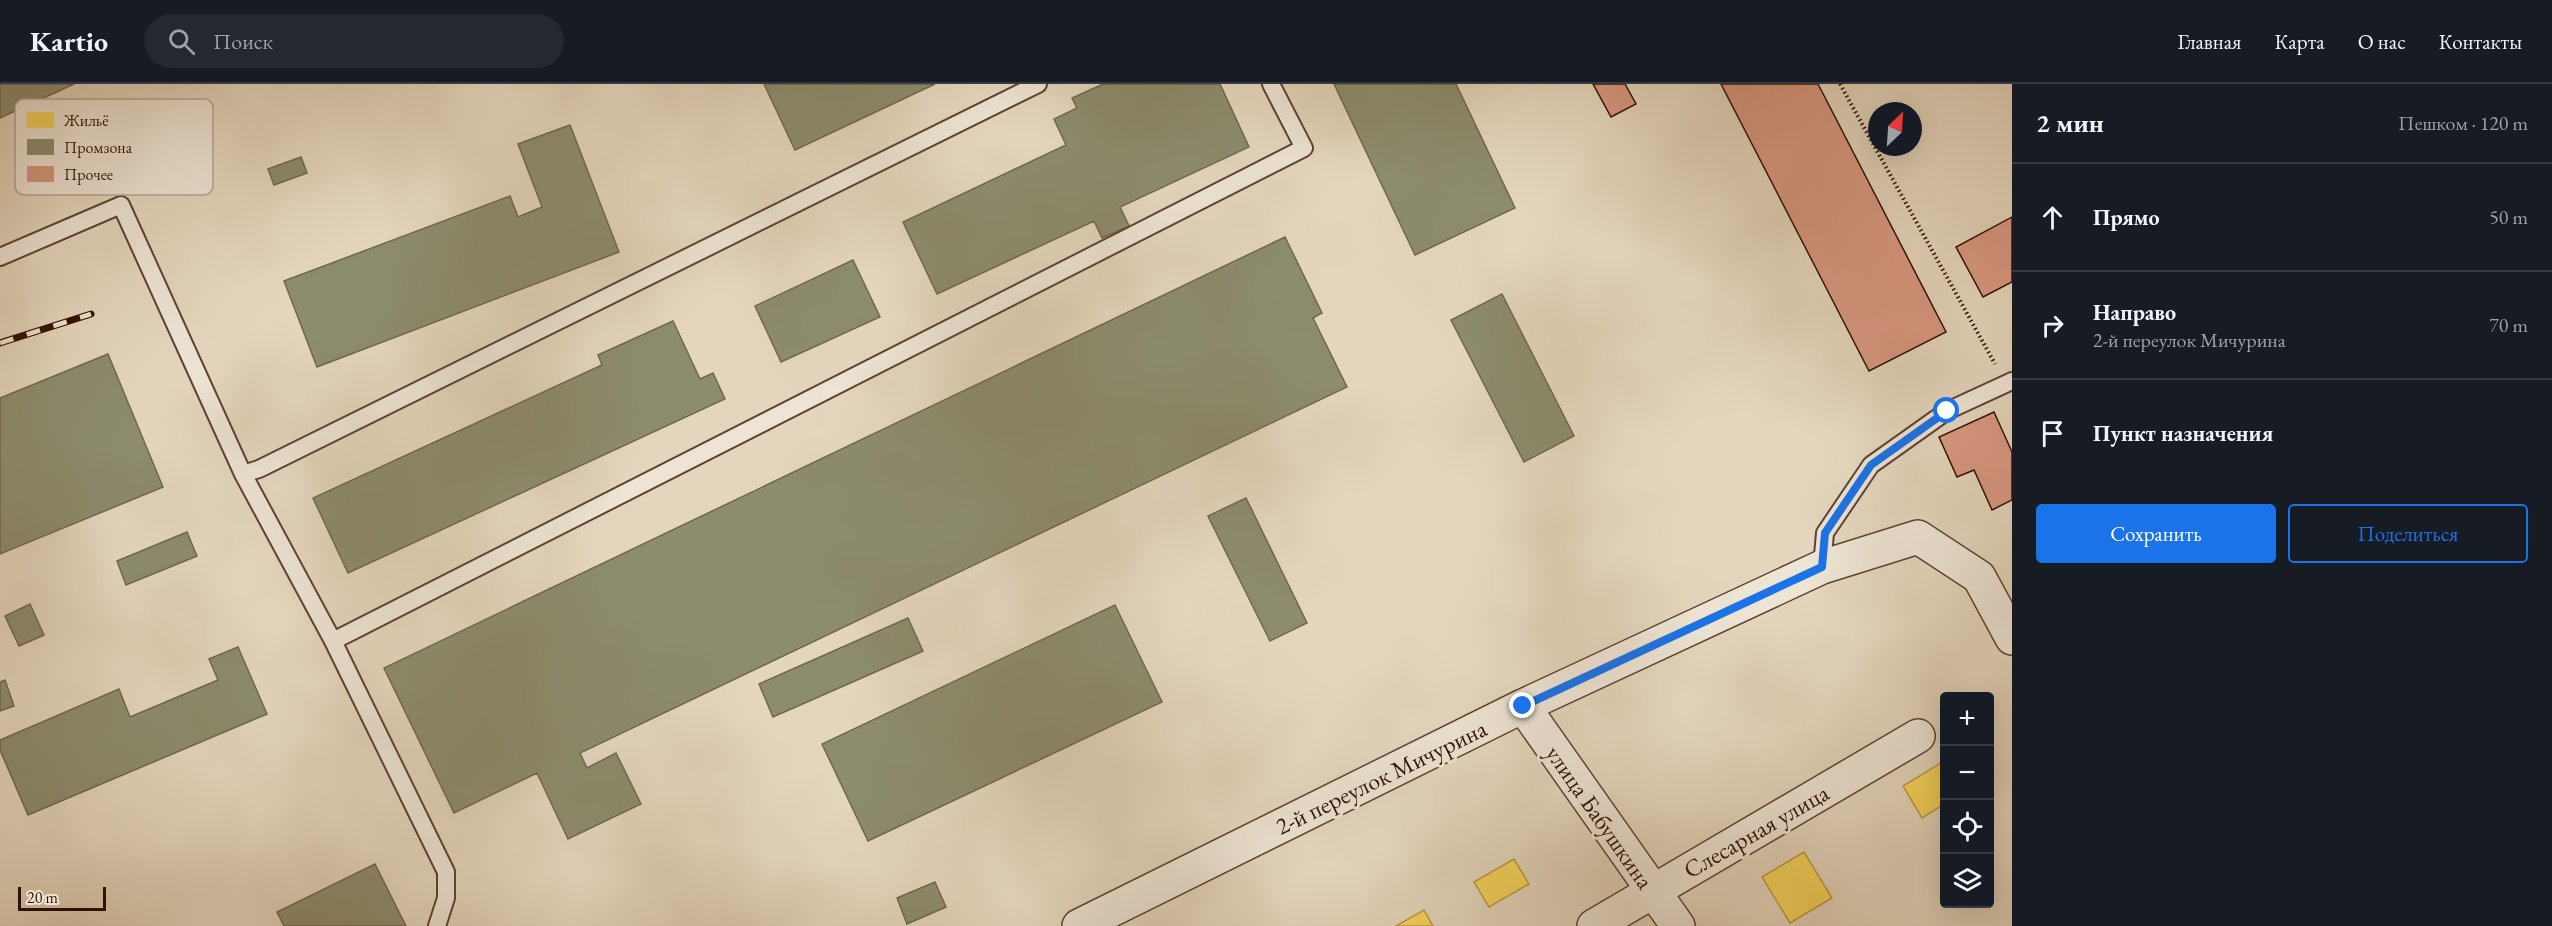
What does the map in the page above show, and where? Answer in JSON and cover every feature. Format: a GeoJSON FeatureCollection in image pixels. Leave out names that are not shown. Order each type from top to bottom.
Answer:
{"type":"FeatureCollection","features":[{"type":"Feature","properties":{"kind":"street","name":"2-й переулок Мичурина"},"geometry":{"type":"LineString","coordinates":[[1079,926],[1523,706],[1822,567],[1918,537],[1979,577],[2012,638]]}},
{"type":"Feature","properties":{"kind":"street","name":"улица Бабушкина"},"geometry":{"type":"LineString","coordinates":[[1523,706],[1678,926]]}},
{"type":"Feature","properties":{"kind":"street","name":"Слесарная улица"},"geometry":{"type":"LineString","coordinates":[[1594,926],[1918,736]]}},
{"type":"Feature","properties":{"kind":"lane"},"geometry":{"type":"LineString","coordinates":[[243,474],[259,469],[1038,84]]}},
{"type":"Feature","properties":{"kind":"lane"},"geometry":{"type":"LineString","coordinates":[[333,640],[1304,148],[1271,84]]}},
{"type":"Feature","properties":{"kind":"lane"},"geometry":{"type":"LineString","coordinates":[[0,257],[121,205],[243,474],[333,640],[446,872],[446,898],[437,926]]}},
{"type":"Feature","properties":{"kind":"lane"},"geometry":{"type":"LineString","coordinates":[[1822,567],[1825,533],[1871,465],[1947,411],[2009,382]]}},
{"type":"Feature","properties":{"kind":"path"},"geometry":{"type":"LineString","coordinates":[[1840,84],[2009,382]]}},
{"type":"Feature","properties":{"kind":"building: Жильё"},"geometry":{"type":"Polygon","coordinates":[[[1940,763],[1940,807],[1922,818],[1903,786],[1940,763]]]}},
{"type":"Feature","properties":{"kind":"building: Жильё"},"geometry":{"type":"Polygon","coordinates":[[[1804,852],[1832,898],[1790,923],[1762,877],[1804,852]]]}},
{"type":"Feature","properties":{"kind":"building: Жильё"},"geometry":{"type":"Polygon","coordinates":[[[1514,859],[1529,884],[1489,907],[1474,882],[1514,859]]]}},
{"type":"Feature","properties":{"kind":"building: Жильё"},"geometry":{"type":"Polygon","coordinates":[[[1424,910],[1433,926],[1396,926],[1424,910]]]}},
{"type":"Feature","properties":{"kind":"building: Промзона"},"geometry":{"type":"Polygon","coordinates":[[[0,84],[74,84],[41,99],[15,99],[15,111],[0,118],[0,84]]]}},
{"type":"Feature","properties":{"kind":"building: Промзона"},"geometry":{"type":"Polygon","coordinates":[[[764,84],[935,84],[795,150],[764,84]]]}},
{"type":"Feature","properties":{"kind":"building: Промзона"},"geometry":{"type":"Polygon","coordinates":[[[1103,84],[1220,84],[1249,147],[1120,207],[1129,226],[1102,238],[1094,221],[937,294],[903,222],[1066,145],[1054,119],[1077,108],[1072,98],[1103,84]]]}},
{"type":"Feature","properties":{"kind":"building: Промзона"},"geometry":{"type":"Polygon","coordinates":[[[1334,84],[1456,84],[1515,208],[1415,255],[1334,84]]]}},
{"type":"Feature","properties":{"kind":"building: Промзона"},"geometry":{"type":"Polygon","coordinates":[[[570,125],[619,252],[317,367],[284,281],[510,196],[518,217],[542,207],[518,144],[570,125]]]}},
{"type":"Feature","properties":{"kind":"building: Промзона"},"geometry":{"type":"Polygon","coordinates":[[[301,157],[307,173],[274,185],[268,169],[301,157]]]}},
{"type":"Feature","properties":{"kind":"building: Промзона"},"geometry":{"type":"Polygon","coordinates":[[[1285,237],[1322,313],[1313,318],[1347,387],[580,753],[587,768],[616,753],[641,804],[568,839],[537,773],[454,813],[384,668],[1285,237]]]}},
{"type":"Feature","properties":{"kind":"building: Промзона"},"geometry":{"type":"Polygon","coordinates":[[[853,260],[880,317],[781,362],[755,306],[853,260]]]}},
{"type":"Feature","properties":{"kind":"building: Промзона"},"geometry":{"type":"Polygon","coordinates":[[[1502,294],[1574,436],[1524,462],[1451,320],[1502,294]]]}},
{"type":"Feature","properties":{"kind":"building: Промзона"},"geometry":{"type":"Polygon","coordinates":[[[673,321],[700,379],[713,373],[725,399],[348,573],[313,498],[602,365],[598,355],[673,321]]]}},
{"type":"Feature","properties":{"kind":"building: Промзона"},"geometry":{"type":"Polygon","coordinates":[[[108,354],[163,487],[0,554],[0,398],[108,354]]]}},
{"type":"Feature","properties":{"kind":"building: Промзона"},"geometry":{"type":"Polygon","coordinates":[[[1246,498],[1307,623],[1270,641],[1208,516],[1246,498]]]}},
{"type":"Feature","properties":{"kind":"building: Промзона"},"geometry":{"type":"Polygon","coordinates":[[[187,532],[197,556],[126,585],[117,561],[187,532]]]}},
{"type":"Feature","properties":{"kind":"building: Промзона"},"geometry":{"type":"Polygon","coordinates":[[[30,604],[44,635],[19,646],[5,616],[30,604]]]}},
{"type":"Feature","properties":{"kind":"building: Промзона"},"geometry":{"type":"Polygon","coordinates":[[[1115,605],[1162,702],[868,841],[822,744],[1115,605]]]}},
{"type":"Feature","properties":{"kind":"building: Промзона"},"geometry":{"type":"Polygon","coordinates":[[[908,618],[923,651],[773,717],[759,684],[908,618]]]}},
{"type":"Feature","properties":{"kind":"building: Промзона"},"geometry":{"type":"Polygon","coordinates":[[[238,647],[267,714],[28,815],[0,750],[0,740],[119,689],[130,717],[218,680],[209,659],[238,647]]]}},
{"type":"Feature","properties":{"kind":"building: Промзона"},"geometry":{"type":"Polygon","coordinates":[[[5,680],[14,706],[0,711],[0,682],[5,680]]]}},
{"type":"Feature","properties":{"kind":"building: Промзона"},"geometry":{"type":"Polygon","coordinates":[[[375,864],[406,926],[284,926],[277,912],[375,864]]]}},
{"type":"Feature","properties":{"kind":"building: Промзона"},"geometry":{"type":"Polygon","coordinates":[[[935,882],[946,907],[907,924],[897,898],[935,882]]]}},
{"type":"Feature","properties":{"kind":"building: Прочее"},"geometry":{"type":"Polygon","coordinates":[[[1593,84],[1625,84],[1636,104],[1611,117],[1593,84]]]}},
{"type":"Feature","properties":{"kind":"building: Прочее"},"geometry":{"type":"Polygon","coordinates":[[[1721,84],[1818,84],[1946,332],[1869,371],[1721,84]]]}},
{"type":"Feature","properties":{"kind":"building: Прочее"},"geometry":{"type":"Polygon","coordinates":[[[2012,217],[2012,282],[1983,297],[1956,247],[2012,217]]]}},
{"type":"Feature","properties":{"kind":"building: Прочее"},"geometry":{"type":"Polygon","coordinates":[[[1994,412],[2012,452],[2012,500],[1992,510],[1974,470],[1957,477],[1939,437],[1994,412]]]}},
{"type":"Feature","properties":{"kind":"railway"},"geometry":{"type":"LineString","coordinates":[[0,343],[91,314]]}},
{"type":"Feature","properties":{"kind":"route"},"geometry":{"type":"LineString","coordinates":[[1523,706],[1822,567],[1825,533],[1871,465],[1947,411]]}}]}
